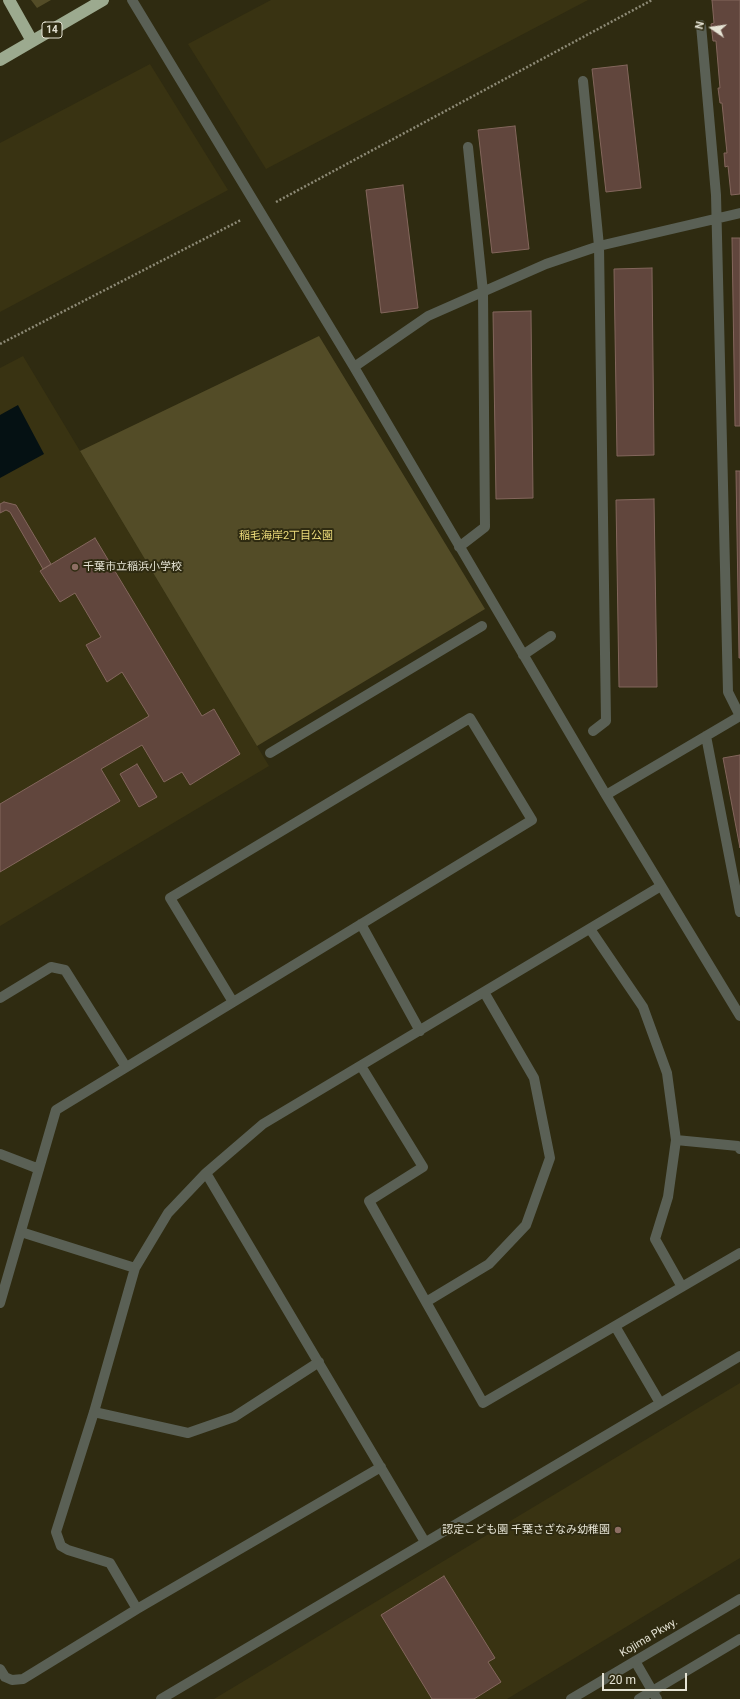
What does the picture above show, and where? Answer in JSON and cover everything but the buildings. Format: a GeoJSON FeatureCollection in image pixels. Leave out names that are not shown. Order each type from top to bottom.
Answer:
{"type":"FeatureCollection","features":[{"type":"Feature","properties":{"kind":"highway"},"geometry":{"type":"LineString","coordinates":[[9,0],[32,41]]}},
{"type":"Feature","properties":{"kind":"highway","name":"14"},"geometry":{"type":"LineString","coordinates":[[0,60],[103,0]]}},
{"type":"Feature","properties":{"kind":"street"},"geometry":{"type":"LineString","coordinates":[[132,0],[354,367],[606,796],[740,1016]]}},
{"type":"Feature","properties":{"kind":"street"},"geometry":{"type":"LineString","coordinates":[[606,796],[740,716],[728,692],[717,219],[701,25]]}},
{"type":"Feature","properties":{"kind":"street"},"geometry":{"type":"LineString","coordinates":[[583,81],[599,246],[606,721],[593,731]]}},
{"type":"Feature","properties":{"kind":"street"},"geometry":{"type":"LineString","coordinates":[[459,547],[485,527],[483,292],[468,147]]}},
{"type":"Feature","properties":{"kind":"street"},"geometry":{"type":"LineString","coordinates":[[354,367],[428,316],[546,264],[599,246],[740,213]]}},
{"type":"Feature","properties":{"kind":"street"},"geometry":{"type":"LineString","coordinates":[[270,753],[482,626]]}},
{"type":"Feature","properties":{"kind":"street"},"geometry":{"type":"LineString","coordinates":[[523,655],[551,636]]}},
{"type":"Feature","properties":{"kind":"street"},"geometry":{"type":"LineString","coordinates":[[0,1302],[56,1110],[532,820],[470,718],[170,898],[233,1002]]}},
{"type":"Feature","properties":{"kind":"street"},"geometry":{"type":"LineString","coordinates":[[706,736],[740,912]]}},
{"type":"Feature","properties":{"kind":"street"},"geometry":{"type":"LineString","coordinates":[[137,1609],[110,1563],[68,1550],[61,1546],[56,1532],[94,1412],[135,1268],[168,1213],[206,1173],[263,1124],[661,886]]}},
{"type":"Feature","properties":{"kind":"street"},"geometry":{"type":"LineString","coordinates":[[361,924],[420,1031]]}},
{"type":"Feature","properties":{"kind":"street"},"geometry":{"type":"LineString","coordinates":[[590,929],[642,1007],[667,1073],[676,1140],[668,1197],[655,1239],[682,1287]]}},
{"type":"Feature","properties":{"kind":"street"},"geometry":{"type":"LineString","coordinates":[[0,998],[51,967],[65,970],[126,1067]]}},
{"type":"Feature","properties":{"kind":"street"},"geometry":{"type":"LineString","coordinates":[[426,1302],[489,1264],[526,1225],[550,1158],[534,1078],[484,992]]}},
{"type":"Feature","properties":{"kind":"street"},"geometry":{"type":"LineString","coordinates":[[361,1066],[423,1167],[369,1201],[483,1403],[740,1253]]}},
{"type":"Feature","properties":{"kind":"street"},"geometry":{"type":"LineString","coordinates":[[676,1140],[738,1146],[740,1149]]}},
{"type":"Feature","properties":{"kind":"street"},"geometry":{"type":"LineString","coordinates":[[0,1154],[39,1169]]}},
{"type":"Feature","properties":{"kind":"street"},"geometry":{"type":"LineString","coordinates":[[206,1173],[425,1542]]}},
{"type":"Feature","properties":{"kind":"street"},"geometry":{"type":"LineString","coordinates":[[20,1232],[135,1268]]}},
{"type":"Feature","properties":{"kind":"street"},"geometry":{"type":"LineString","coordinates":[[615,1326],[660,1404]]}},
{"type":"Feature","properties":{"kind":"street"},"geometry":{"type":"LineString","coordinates":[[161,1699],[740,1356]]}},
{"type":"Feature","properties":{"kind":"street"},"geometry":{"type":"LineString","coordinates":[[94,1412],[188,1433],[234,1417],[319,1362]]}},
{"type":"Feature","properties":{"kind":"street"},"geometry":{"type":"LineString","coordinates":[[0,1669],[8,1679],[22,1679],[137,1609],[381,1468]]}},
{"type":"Feature","properties":{"kind":"street","name":"Kojima Pkwy."},"geometry":{"type":"LineString","coordinates":[[571,1699],[740,1599]]}},
{"type":"Feature","properties":{"kind":"street"},"geometry":{"type":"LineString","coordinates":[[639,1699],[655,1695],[740,1639]]}},
{"type":"Feature","properties":{"kind":"street"},"geometry":{"type":"LineString","coordinates":[[635,1661],[655,1695]]}},
{"type":"Feature","properties":{"kind":"path"},"geometry":{"type":"LineString","coordinates":[[274,203],[652,0]]}},
{"type":"Feature","properties":{"kind":"path"},"geometry":{"type":"LineString","coordinates":[[0,344],[248,217]]}},
{"type":"Feature","properties":{"kind":"shaded area"},"geometry":{"type":"Polygon","coordinates":[[[271,0],[588,0],[266,169],[188,44],[271,0]]]}},
{"type":"Feature","properties":{"kind":"shaded area"},"geometry":{"type":"Polygon","coordinates":[[[150,64],[228,190],[0,312],[0,143],[150,64]]]}},
{"type":"Feature","properties":{"kind":"shaded area","name":"千葉市立稲浜小学校"},"geometry":{"type":"Polygon","coordinates":[[[23,356],[269,766],[0,926],[0,368],[23,356]]]}},
{"type":"Feature","properties":{"kind":"shaded area"},"geometry":{"type":"Polygon","coordinates":[[[18,405],[44,454],[0,478],[0,415],[18,405]]]}},
{"type":"Feature","properties":{"kind":"shaded area","name":"認定こども園 千葉さざなみ幼稚園"},"geometry":{"type":"Polygon","coordinates":[[[740,1383],[740,1558],[507,1699],[214,1699],[740,1383]]]}},
{"type":"Feature","properties":{"kind":"green space"},"geometry":{"type":"Polygon","coordinates":[[[31,0],[51,0],[37,8],[31,0]]]}},
{"type":"Feature","properties":{"kind":"green space","name":"稲毛海岸2丁目公園"},"geometry":{"type":"Polygon","coordinates":[[[319,336],[485,609],[257,746],[80,451],[319,336]]]}},
{"type":"Feature","properties":{"kind":"place","name":"千葉市立稲浜小学校"},"geometry":{"type":"Point","coordinates":[75,567]}},
{"type":"Feature","properties":{"kind":"place","name":"認定こども園 千葉さざなみ幼稚園"},"geometry":{"type":"Point","coordinates":[618,1530]}}]}
